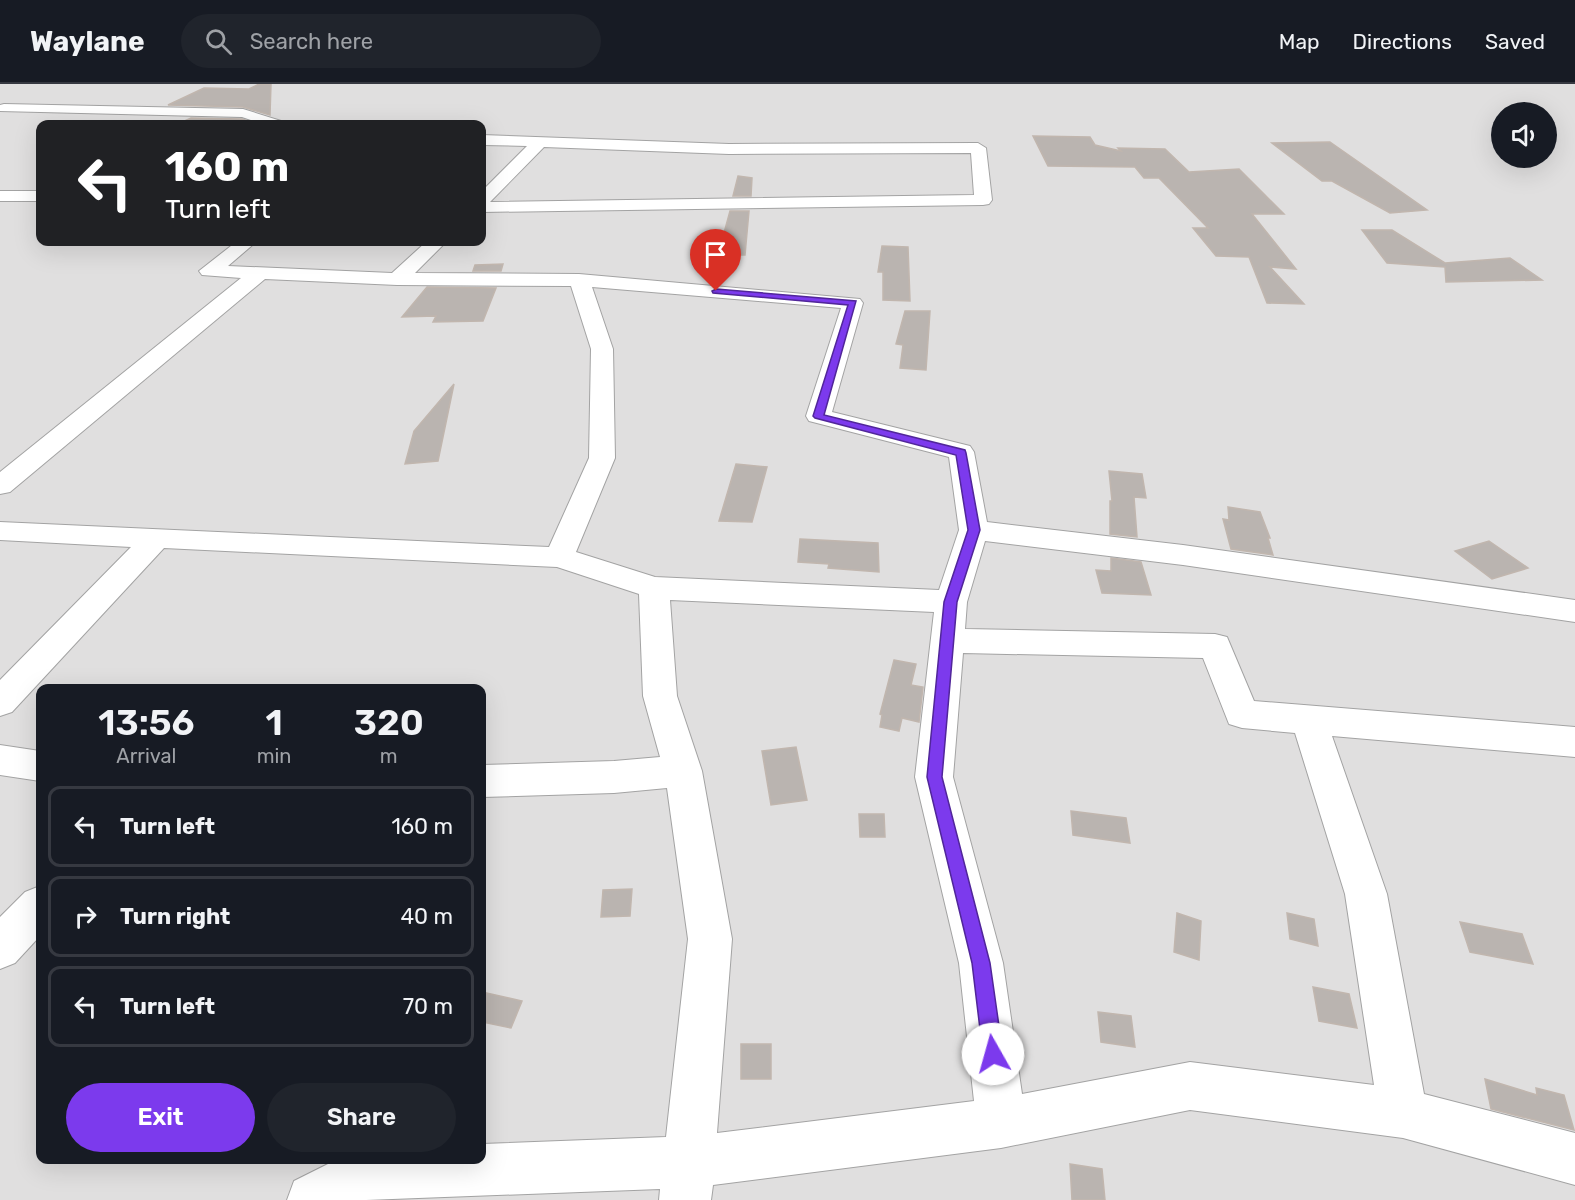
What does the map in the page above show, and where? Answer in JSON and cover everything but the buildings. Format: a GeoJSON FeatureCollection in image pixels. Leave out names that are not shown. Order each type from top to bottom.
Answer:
{"type":"FeatureCollection","features":[{"type":"Feature","properties":{"kind":"street"},"geometry":{"type":"LineString","coordinates":[[2,109],[37,94]]}},
{"type":"Feature","properties":{"kind":"street"},"geometry":{"type":"LineString","coordinates":[[2,109],[243,113],[264,120]]}},
{"type":"Feature","properties":{"kind":"street"},"geometry":{"type":"LineString","coordinates":[[486,140],[729,149],[978,148],[983,200],[486,207]]}},
{"type":"Feature","properties":{"kind":"street"},"geometry":{"type":"LineString","coordinates":[[486,196],[541,141]]}},
{"type":"Feature","properties":{"kind":"street"},"geometry":{"type":"LineString","coordinates":[[0,196],[36,196]]}},
{"type":"Feature","properties":{"kind":"street"},"geometry":{"type":"LineString","coordinates":[[242,246],[209,271],[397,279],[579,280],[853,303],[819,416],[961,453],[974,530],[951,602],[934,777],[981,963],[1002,1123]]}},
{"type":"Feature","properties":{"kind":"street"},"geometry":{"type":"LineString","coordinates":[[397,279],[433,246]]}},
{"type":"Feature","properties":{"kind":"street"},"geometry":{"type":"LineString","coordinates":[[0,486],[260,273]]}},
{"type":"Feature","properties":{"kind":"street"},"geometry":{"type":"LineString","coordinates":[[559,557],[602,458],[602,349],[579,280]]}},
{"type":"Feature","properties":{"kind":"street"},"geometry":{"type":"LineString","coordinates":[[974,530],[1183,555],[1575,611]]}},
{"type":"Feature","properties":{"kind":"street"},"geometry":{"type":"LineString","coordinates":[[0,531],[559,557],[654,588],[951,602]]}},
{"type":"Feature","properties":{"kind":"street"},"geometry":{"type":"LineString","coordinates":[[0,702],[157,538]]}},
{"type":"Feature","properties":{"kind":"street"},"geometry":{"type":"LineString","coordinates":[[654,588],[660,696],[683,771],[710,939],[687,1181]]}},
{"type":"Feature","properties":{"kind":"street"},"geometry":{"type":"LineString","coordinates":[[947,641],[1215,646],[1242,714],[1575,742]]}},
{"type":"Feature","properties":{"kind":"street"},"geometry":{"type":"LineString","coordinates":[[1309,720],[1366,894],[1403,1113]]}},
{"type":"Feature","properties":{"kind":"street"},"geometry":{"type":"LineString","coordinates":[[0,760],[36,765]]}},
{"type":"Feature","properties":{"kind":"street"},"geometry":{"type":"LineString","coordinates":[[486,781],[614,777],[683,771]]}},
{"type":"Feature","properties":{"kind":"street"},"geometry":{"type":"LineString","coordinates":[[0,948],[36,910]]}},
{"type":"Feature","properties":{"kind":"street"},"geometry":{"type":"LineString","coordinates":[[313,1200],[362,1174],[687,1181],[1190,1086],[1403,1113],[1575,1160]]}},
{"type":"Feature","properties":{"kind":"shaded area"},"geometry":{"type":"Polygon","coordinates":[[[0,84],[1575,84],[1575,1200],[0,1200],[0,84]]]}},
{"type":"Feature","properties":{"kind":"route"},"geometry":{"type":"LineString","coordinates":[[716,291],[853,303],[819,416],[961,453],[974,530],[951,602],[934,777],[981,963],[993,1054]]}}]}
